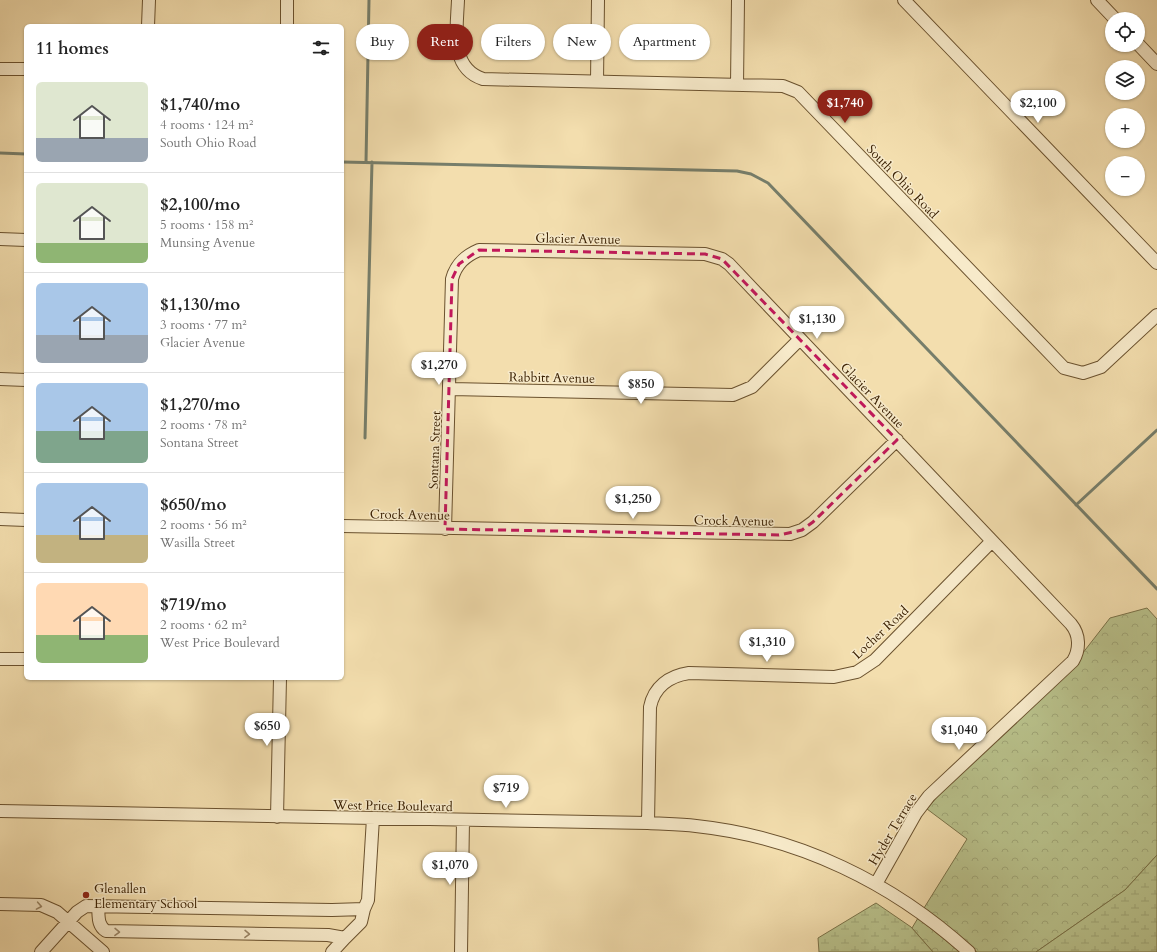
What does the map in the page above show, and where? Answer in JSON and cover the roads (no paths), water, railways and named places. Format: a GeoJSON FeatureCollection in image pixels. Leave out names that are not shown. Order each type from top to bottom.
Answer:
{"type":"FeatureCollection","features":[{"type":"Feature","properties":{"kind":"street"},"geometry":{"type":"LineString","coordinates":[[148,24],[149,0]]}},
{"type":"Feature","properties":{"kind":"street"},"geometry":{"type":"LineString","coordinates":[[287,24],[288,0]]}},
{"type":"Feature","properties":{"kind":"street","name":"South Ohio Road"},"geometry":{"type":"LineString","coordinates":[[458,0],[457,47],[460,58],[470,72],[483,79],[783,86],[798,92],[1060,365],[1073,371],[1083,373],[1101,367],[1157,315]]}},
{"type":"Feature","properties":{"kind":"street"},"geometry":{"type":"LineString","coordinates":[[597,81],[598,0]]}},
{"type":"Feature","properties":{"kind":"street"},"geometry":{"type":"LineString","coordinates":[[737,85],[738,0]]}},
{"type":"Feature","properties":{"kind":"street"},"geometry":{"type":"LineString","coordinates":[[904,0],[1157,263]]}},
{"type":"Feature","properties":{"kind":"street"},"geometry":{"type":"LineString","coordinates":[[1097,0],[1108,12]]}},
{"type":"Feature","properties":{"kind":"street"},"geometry":{"type":"LineString","coordinates":[[1145,51],[1157,64]]}},
{"type":"Feature","properties":{"kind":"street"},"geometry":{"type":"LineString","coordinates":[[0,69],[24,69]]}},
{"type":"Feature","properties":{"kind":"street"},"geometry":{"type":"LineString","coordinates":[[0,239],[24,240]]}},
{"type":"Feature","properties":{"kind":"street","name":"Glacier Avenue"},"geometry":{"type":"LineString","coordinates":[[466,256],[479,250],[713,255],[729,264],[1071,624],[1078,636]]}},
{"type":"Feature","properties":{"kind":"street","name":"Sontana Street"},"geometry":{"type":"LineString","coordinates":[[446,529],[451,389],[452,279],[458,264],[466,256]]}},
{"type":"Feature","properties":{"kind":"street","name":"Rabbitt Avenue"},"geometry":{"type":"LineString","coordinates":[[451,389],[733,395],[752,387],[800,338]]}},
{"type":"Feature","properties":{"kind":"street"},"geometry":{"type":"LineString","coordinates":[[0,379],[24,380]]}},
{"type":"Feature","properties":{"kind":"street","name":"Crock Avenue"},"geometry":{"type":"LineString","coordinates":[[344,526],[790,534],[802,530],[813,522],[897,440]]}},
{"type":"Feature","properties":{"kind":"street"},"geometry":{"type":"LineString","coordinates":[[0,520],[24,520]]}},
{"type":"Feature","properties":{"kind":"street","name":"Locher Road"},"geometry":{"type":"LineString","coordinates":[[648,823],[650,707],[655,693],[662,684],[670,678],[689,673],[834,677],[857,672],[875,660],[992,541]]}},
{"type":"Feature","properties":{"kind":"street","name":"Hyder Terrace"},"geometry":{"type":"LineString","coordinates":[[876,884],[916,813],[929,796],[1072,661],[1078,649],[1078,636]]}},
{"type":"Feature","properties":{"kind":"street"},"geometry":{"type":"LineString","coordinates":[[0,658],[24,659]]}},
{"type":"Feature","properties":{"kind":"street"},"geometry":{"type":"LineString","coordinates":[[277,817],[280,680]]}},
{"type":"Feature","properties":{"kind":"street","name":"West Price Boulevard"},"geometry":{"type":"LineString","coordinates":[[0,811],[648,823],[696,826],[773,841],[807,852],[850,869],[917,910],[969,952]]}},
{"type":"Feature","properties":{"kind":"street"},"geometry":{"type":"LineString","coordinates":[[332,952],[361,922],[368,900],[372,818]]}},
{"type":"Feature","properties":{"kind":"street"},"geometry":{"type":"LineString","coordinates":[[461,952],[463,820]]}},
{"type":"Feature","properties":{"kind":"street"},"geometry":{"type":"LineString","coordinates":[[0,904],[41,905],[57,912],[103,952]]}},
{"type":"Feature","properties":{"kind":"street"},"geometry":{"type":"LineString","coordinates":[[41,952],[76,912],[86,906],[332,910],[364,909]]}},
{"type":"Feature","properties":{"kind":"street"},"geometry":{"type":"LineString","coordinates":[[98,906],[99,922],[101,928],[106,931],[328,935],[345,938]]}},
{"type":"Feature","properties":{"kind":"waterway"},"geometry":{"type":"LineString","coordinates":[[366,162],[369,0]]}},
{"type":"Feature","properties":{"kind":"waterway"},"geometry":{"type":"LineString","coordinates":[[0,153],[24,154]]}},
{"type":"Feature","properties":{"kind":"waterway"},"geometry":{"type":"LineString","coordinates":[[344,162],[737,171],[751,174],[768,183],[1157,589]]}},
{"type":"Feature","properties":{"kind":"waterway"},"geometry":{"type":"LineString","coordinates":[[365,438],[372,162]]}},
{"type":"Feature","properties":{"kind":"waterway"},"geometry":{"type":"LineString","coordinates":[[1076,505],[1157,430]]}},
{"type":"Feature","properties":{"kind":"place","name":"Glenallen Elementary School"},"geometry":{"type":"Point","coordinates":[86,895]}}]}
